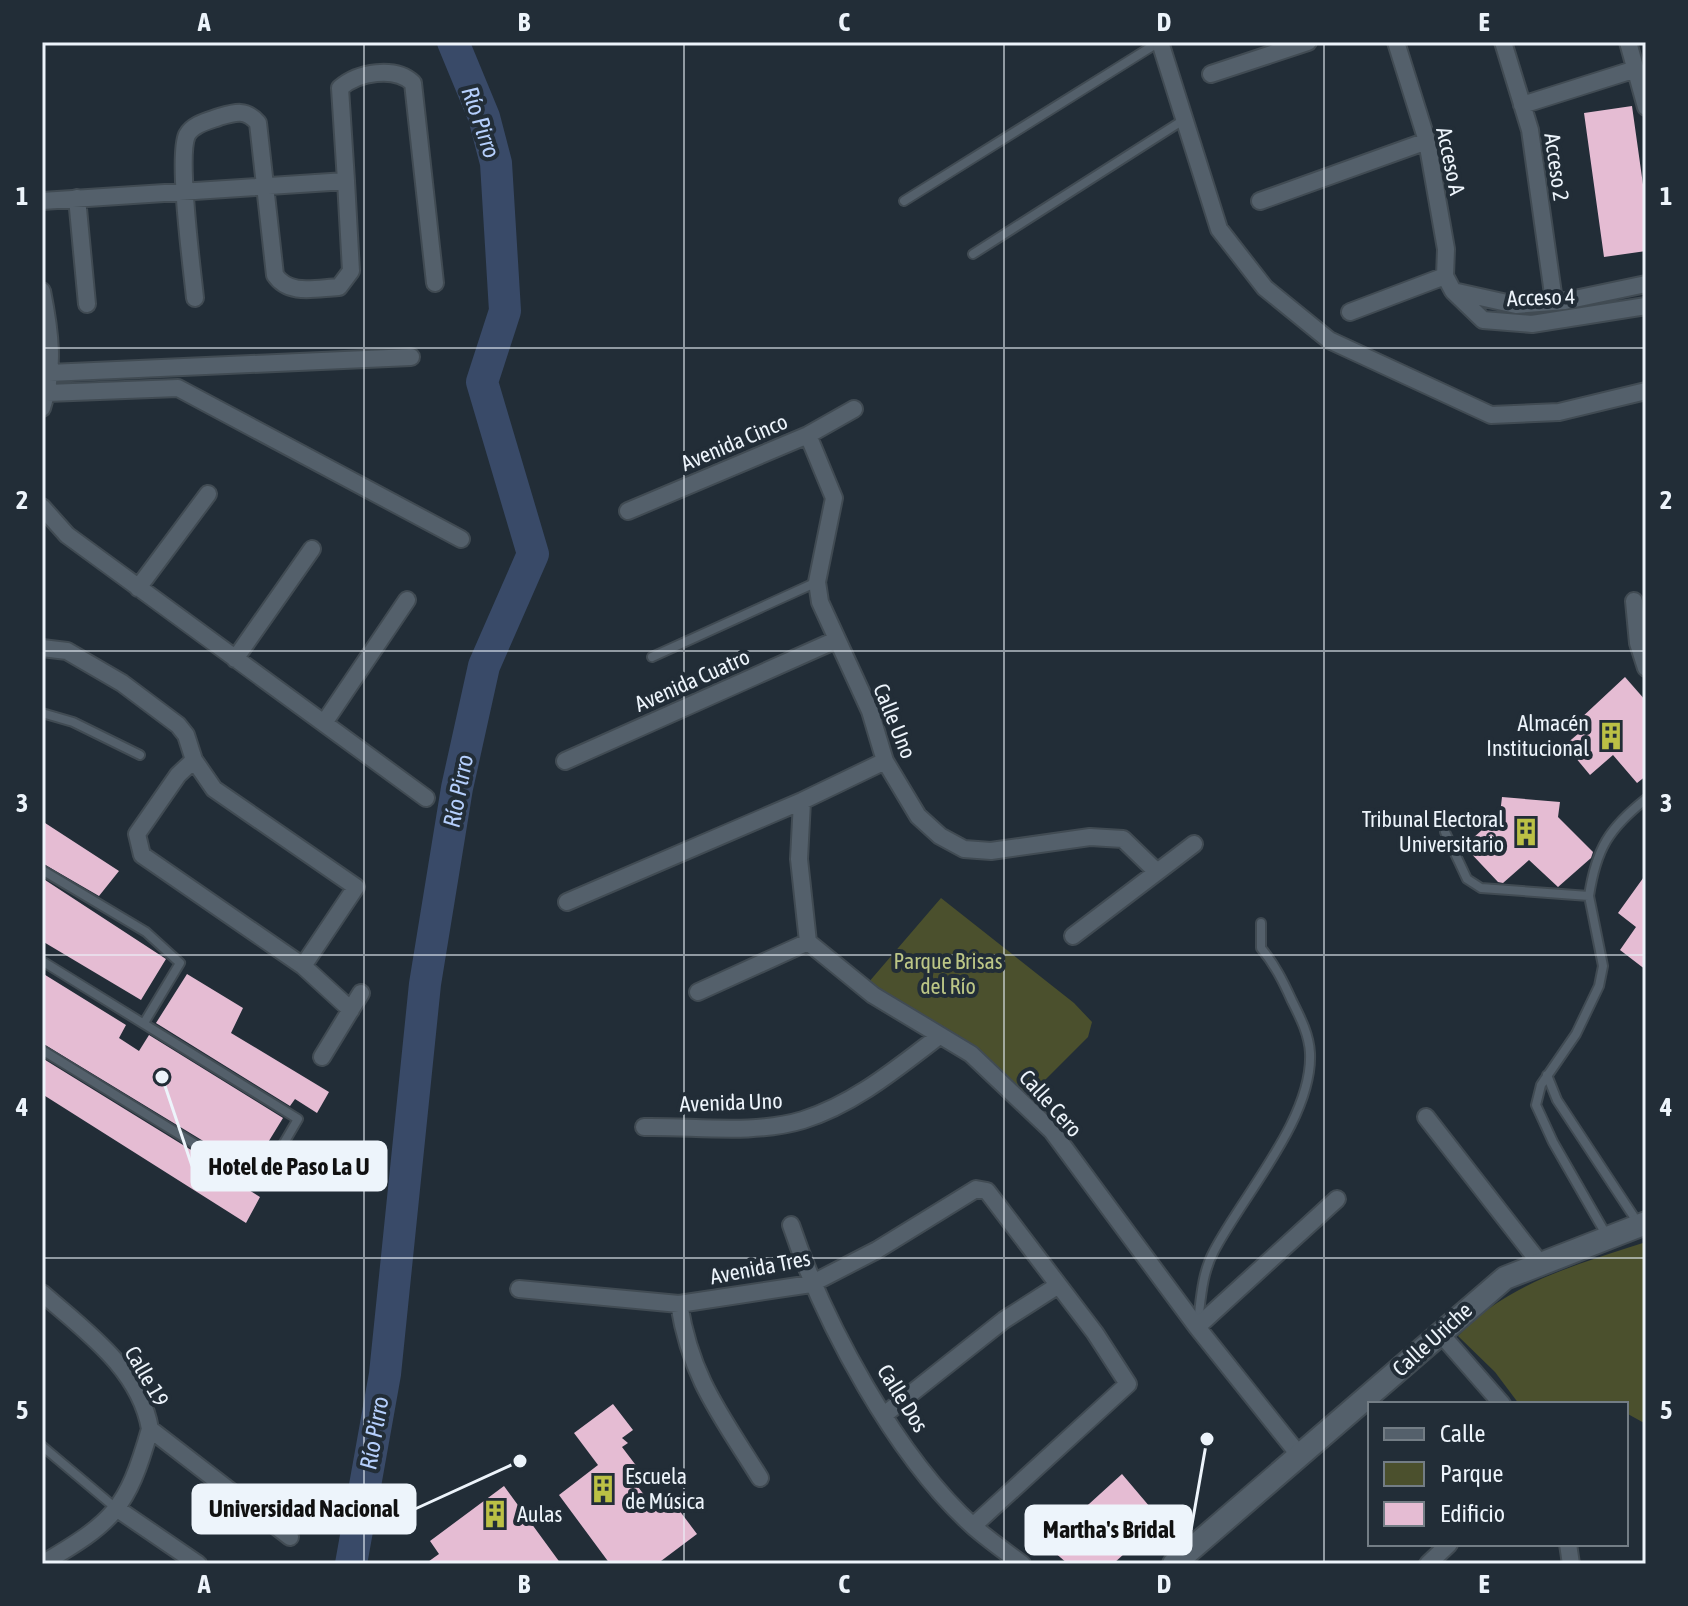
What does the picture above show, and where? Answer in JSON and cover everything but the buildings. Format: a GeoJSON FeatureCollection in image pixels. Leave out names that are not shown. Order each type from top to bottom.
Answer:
{"type":"FeatureCollection","features":[{"type":"Feature","properties":{"kind":"main road","name":"Calle Uriche"},"geometry":{"type":"LineString","coordinates":[[1174,1564],[1505,1278],[1539,1262],[1643,1224]]}},
{"type":"Feature","properties":{"kind":"street"},"geometry":{"type":"LineString","coordinates":[[1159,42],[1186,118],[1219,229],[1265,288],[1329,340],[1491,415],[1559,412],[1646,391]]}},
{"type":"Feature","properties":{"kind":"street"},"geometry":{"type":"LineString","coordinates":[[1211,74],[1308,42]]}},
{"type":"Feature","properties":{"kind":"street","name":"Acceso A"},"geometry":{"type":"LineString","coordinates":[[1396,42],[1427,141],[1449,283]]}},
{"type":"Feature","properties":{"kind":"street","name":"Acceso 2"},"geometry":{"type":"LineString","coordinates":[[1503,42],[1530,130],[1554,301]]}},
{"type":"Feature","properties":{"kind":"street"},"geometry":{"type":"LineString","coordinates":[[1628,42],[1645,100]]}},
{"type":"Feature","properties":{"kind":"street"},"geometry":{"type":"LineString","coordinates":[[1522,105],[1636,69]]}},
{"type":"Feature","properties":{"kind":"street"},"geometry":{"type":"LineString","coordinates":[[195,298],[185,189],[188,133],[196,125],[241,112],[251,115],[258,123],[275,275],[281,284],[293,289],[339,287],[351,271],[340,88],[347,81],[387,71],[407,77],[413,83],[435,283]]}},
{"type":"Feature","properties":{"kind":"street"},"geometry":{"type":"LineString","coordinates":[[1260,201],[1427,141]]}},
{"type":"Feature","properties":{"kind":"street"},"geometry":{"type":"LineString","coordinates":[[42,201],[185,189],[346,181]]}},
{"type":"Feature","properties":{"kind":"street"},"geometry":{"type":"LineString","coordinates":[[77,198],[87,304]]}},
{"type":"Feature","properties":{"kind":"street"},"geometry":{"type":"LineString","coordinates":[[1350,312],[1449,283]]}},
{"type":"Feature","properties":{"kind":"street","name":"Acceso 4"},"geometry":{"type":"LineString","coordinates":[[1449,283],[1516,305],[1646,284]]}},
{"type":"Feature","properties":{"kind":"street","name":"Acceso 4"},"geometry":{"type":"LineString","coordinates":[[1449,283],[1483,320],[1532,324],[1646,306]]}},
{"type":"Feature","properties":{"kind":"street"},"geometry":{"type":"LineString","coordinates":[[42,291],[51,335],[45,400],[178,388],[461,539]]}},
{"type":"Feature","properties":{"kind":"street"},"geometry":{"type":"LineString","coordinates":[[49,373],[411,357]]}},
{"type":"Feature","properties":{"kind":"street"},"geometry":{"type":"LineString","coordinates":[[178,369],[178,388]]}},
{"type":"Feature","properties":{"kind":"street","name":"Avenida Cinco"},"geometry":{"type":"LineString","coordinates":[[628,511],[808,435],[854,409]]}},
{"type":"Feature","properties":{"kind":"street","name":"Calle Uno"},"geometry":{"type":"LineString","coordinates":[[808,435],[834,498],[817,582],[820,602],[870,711],[885,761],[918,816],[940,836],[964,849],[991,851],[1090,837],[1123,839],[1156,871]]}},
{"type":"Feature","properties":{"kind":"street"},"geometry":{"type":"LineString","coordinates":[[138,588],[208,494]]}},
{"type":"Feature","properties":{"kind":"street"},"geometry":{"type":"LineString","coordinates":[[42,507],[67,535],[426,798]]}},
{"type":"Feature","properties":{"kind":"street"},"geometry":{"type":"LineString","coordinates":[[235,659],[312,549]]}},
{"type":"Feature","properties":{"kind":"street"},"geometry":{"type":"LineString","coordinates":[[324,723],[407,600]]}},
{"type":"Feature","properties":{"kind":"street"},"geometry":{"type":"LineString","coordinates":[[1634,601],[1638,643],[1646,668]]}},
{"type":"Feature","properties":{"kind":"street","name":"Avenida Cuatro"},"geometry":{"type":"LineString","coordinates":[[565,761],[836,640]]}},
{"type":"Feature","properties":{"kind":"street"},"geometry":{"type":"LineString","coordinates":[[42,648],[67,651],[122,683],[178,725],[186,735],[194,760],[214,789],[356,887],[303,966]]}},
{"type":"Feature","properties":{"kind":"street"},"geometry":{"type":"LineString","coordinates":[[194,760],[178,775],[137,834],[142,855],[303,966],[351,1010]]}},
{"type":"Feature","properties":{"kind":"street"},"geometry":{"type":"LineString","coordinates":[[567,902],[802,801],[885,761]]}},
{"type":"Feature","properties":{"kind":"street"},"geometry":{"type":"LineString","coordinates":[[698,992],[808,942],[799,859],[802,801]]}},
{"type":"Feature","properties":{"kind":"street"},"geometry":{"type":"LineString","coordinates":[[1073,936],[1194,844]]}},
{"type":"Feature","properties":{"kind":"street","name":"Calle Cero"},"geometry":{"type":"LineString","coordinates":[[808,942],[873,995],[938,1037],[971,1054],[1052,1131],[1197,1327],[1300,1456]]}},
{"type":"Feature","properties":{"kind":"street"},"geometry":{"type":"LineString","coordinates":[[322,1057],[361,993]]}},
{"type":"Feature","properties":{"kind":"street","name":"Avenida Uno"},"geometry":{"type":"LineString","coordinates":[[644,1127],[771,1126],[803,1120],[868,1089],[938,1037]]}},
{"type":"Feature","properties":{"kind":"street"},"geometry":{"type":"LineString","coordinates":[[1426,1117],[1539,1262]]}},
{"type":"Feature","properties":{"kind":"street","name":"Avenida Tres"},"geometry":{"type":"LineString","coordinates":[[519,1289],[679,1304],[811,1284],[877,1250],[976,1189],[987,1191],[1057,1286]]}},
{"type":"Feature","properties":{"kind":"street"},"geometry":{"type":"LineString","coordinates":[[1197,1327],[1337,1199]]}},
{"type":"Feature","properties":{"kind":"street","name":"Calle Dos"},"geometry":{"type":"LineString","coordinates":[[791,1225],[811,1284],[884,1415],[937,1487],[973,1526],[1022,1564]]}},
{"type":"Feature","properties":{"kind":"street"},"geometry":{"type":"LineString","coordinates":[[884,1415],[1004,1320],[1057,1286],[1127,1379],[1126,1388],[973,1526]]}},
{"type":"Feature","properties":{"kind":"street","name":"Calle 19"},"geometry":{"type":"LineString","coordinates":[[42,1293],[111,1354],[148,1416],[150,1429],[290,1537]]}},
{"type":"Feature","properties":{"kind":"street"},"geometry":{"type":"LineString","coordinates":[[679,1304],[686,1346],[699,1381],[760,1478]]}},
{"type":"Feature","properties":{"kind":"street"},"geometry":{"type":"LineString","coordinates":[[1440,1333],[1500,1402]]}},
{"type":"Feature","properties":{"kind":"street"},"geometry":{"type":"LineString","coordinates":[[42,1564],[82,1540],[119,1510],[138,1470],[150,1429]]}},
{"type":"Feature","properties":{"kind":"street"},"geometry":{"type":"LineString","coordinates":[[119,1510],[198,1564]]}},
{"type":"Feature","properties":{"kind":"street"},"geometry":{"type":"LineString","coordinates":[[1428,1564],[1447,1546]]}},
{"type":"Feature","properties":{"kind":"lane"},"geometry":{"type":"LineString","coordinates":[[904,201],[1159,42]]}},
{"type":"Feature","properties":{"kind":"lane"},"geometry":{"type":"LineString","coordinates":[[973,254],[1186,118]]}},
{"type":"Feature","properties":{"kind":"lane"},"geometry":{"type":"LineString","coordinates":[[652,657],[817,582]]}},
{"type":"Feature","properties":{"kind":"lane"},"geometry":{"type":"LineString","coordinates":[[42,713],[73,722],[140,755]]}},
{"type":"Feature","properties":{"kind":"lane"},"geometry":{"type":"LineString","coordinates":[[1607,1236],[1542,1120],[1537,1095],[1576,1034],[1599,986],[1603,966],[1589,896],[1598,852],[1626,815],[1646,799]]}},
{"type":"Feature","properties":{"kind":"lane"},"geometry":{"type":"LineString","coordinates":[[1445,832],[1467,879],[1481,888],[1589,896]]}},
{"type":"Feature","properties":{"kind":"lane"},"geometry":{"type":"LineString","coordinates":[[42,870],[146,932],[180,963],[144,1023]]}},
{"type":"Feature","properties":{"kind":"lane"},"geometry":{"type":"LineString","coordinates":[[1197,1327],[1203,1278],[1214,1251],[1279,1147],[1308,1078],[1310,1052],[1304,1026],[1276,966],[1261,948],[1261,923]]}},
{"type":"Feature","properties":{"kind":"lane"},"geometry":{"type":"LineString","coordinates":[[42,961],[298,1119],[260,1184],[42,1050]]}},
{"type":"Feature","properties":{"kind":"lane"},"geometry":{"type":"LineString","coordinates":[[1547,1075],[1557,1100],[1643,1224]]}},
{"type":"Feature","properties":{"kind":"lane"},"geometry":{"type":"LineString","coordinates":[[42,1446],[119,1510]]}},
{"type":"Feature","properties":{"kind":"green space","name":"Parque Brisas del Río"},"geometry":{"type":"Polygon","coordinates":[[[941,898],[1074,1003],[1092,1022],[1088,1037],[1032,1093],[1018,1091],[868,983],[941,898]]]}},
{"type":"Feature","properties":{"kind":"green space"},"geometry":{"type":"Polygon","coordinates":[[[1646,1242],[1646,1424],[1628,1414],[1628,1402],[1518,1402],[1495,1372],[1458,1336],[1498,1302],[1570,1267],[1646,1242]]]}},
{"type":"Feature","properties":{"kind":"waterway","name":"Río Pirro"},"geometry":{"type":"LineString","coordinates":[[351,1564],[385,1374],[425,984],[457,788],[484,666],[533,554],[482,382],[505,311],[496,163],[484,117],[453,42]]}},
{"type":"Feature","properties":{"kind":"place","name":"Almacén Institucional"},"geometry":{"type":"Point","coordinates":[1611,736]}},
{"type":"Feature","properties":{"kind":"place","name":"Tribunal Electoral Universitario"},"geometry":{"type":"Point","coordinates":[1526,832]}},
{"type":"Feature","properties":{"kind":"place","name":"Hotel de Paso La U"},"geometry":{"type":"Point","coordinates":[162,1077]}},
{"type":"Feature","properties":{"kind":"place","name":"Martha's Bridal"},"geometry":{"type":"Point","coordinates":[1207,1439]}},
{"type":"Feature","properties":{"kind":"place","name":"Universidad Nacional"},"geometry":{"type":"Point","coordinates":[520,1461]}},
{"type":"Feature","properties":{"kind":"place","name":"Escuela de Música"},"geometry":{"type":"Point","coordinates":[603,1489]}},
{"type":"Feature","properties":{"kind":"place","name":"Aulas"},"geometry":{"type":"Point","coordinates":[495,1514]}}]}
